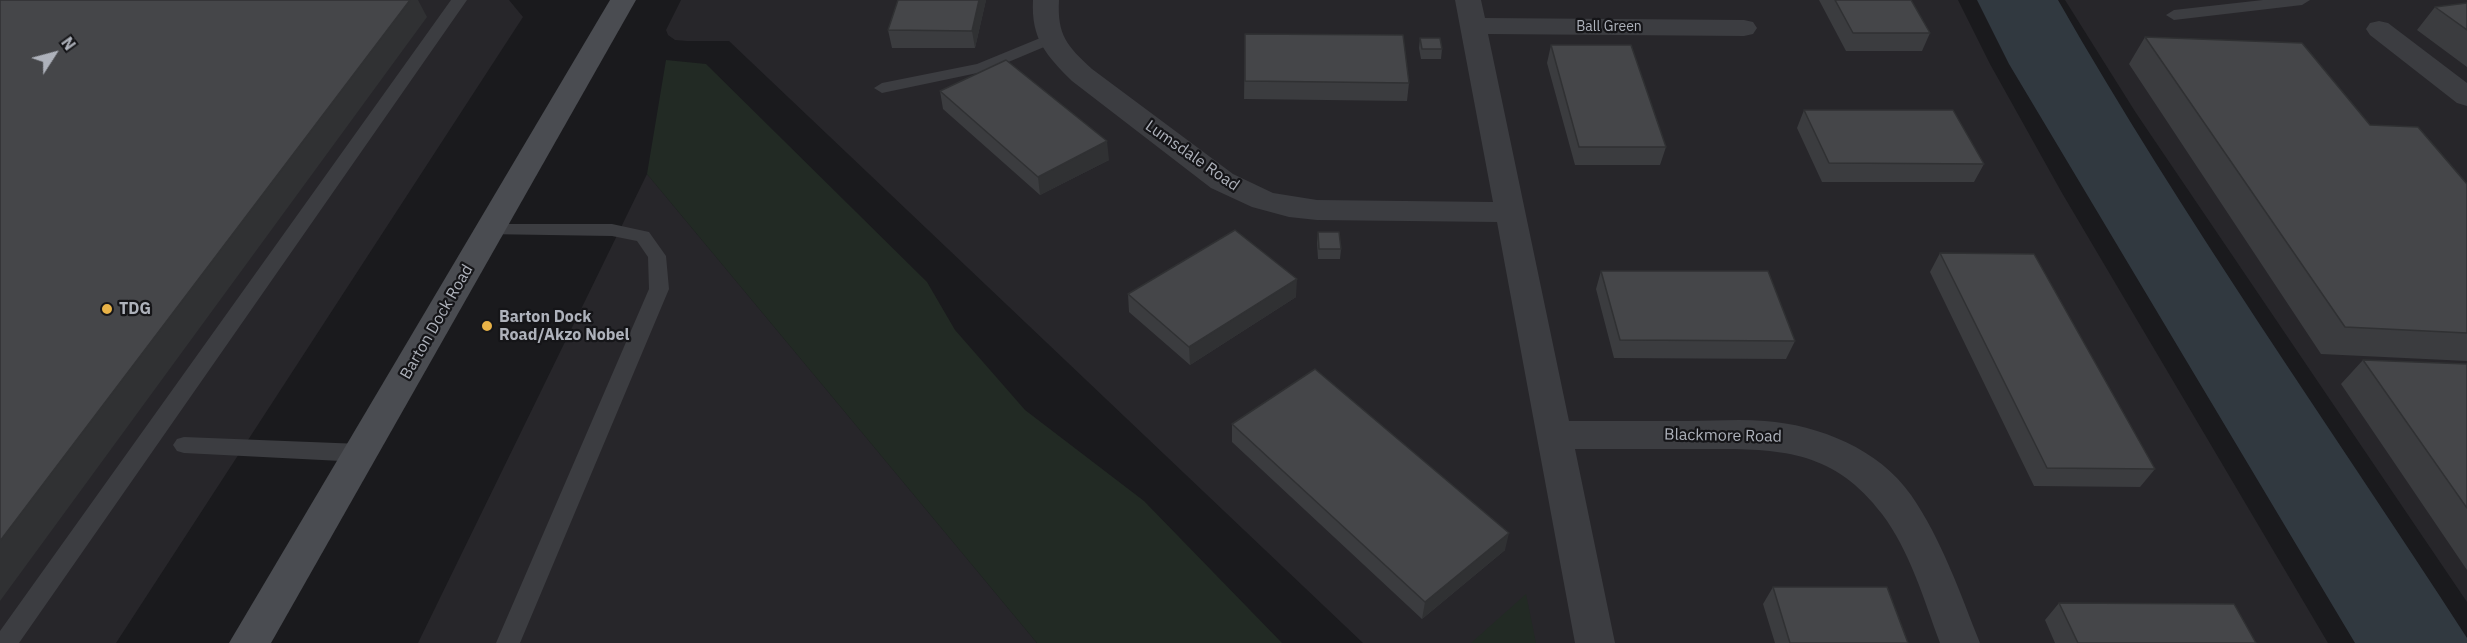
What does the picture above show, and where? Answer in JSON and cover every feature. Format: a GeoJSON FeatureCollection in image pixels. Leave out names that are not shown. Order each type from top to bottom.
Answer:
{"type":"FeatureCollection","features":[{"type":"Feature","properties":{"kind":"main road","name":"Barton Dock Road"},"geometry":{"type":"LineString","coordinates":[[249,643],[623,0]]}},
{"type":"Feature","properties":{"kind":"street","name":"Lumsdale Road"},"geometry":{"type":"LineString","coordinates":[[1046,0],[1044,24],[1050,39],[1066,60],[1082,75],[1204,169],[1240,191],[1289,207],[1345,211],[1511,212]]}},
{"type":"Feature","properties":{"kind":"street","name":"Ball Green"},"geometry":{"type":"LineString","coordinates":[[1471,13],[1744,28]]}},
{"type":"Feature","properties":{"kind":"street"},"geometry":{"type":"LineString","coordinates":[[1471,13],[1595,643]]}},
{"type":"Feature","properties":{"kind":"street"},"geometry":{"type":"LineString","coordinates":[[2379,29],[2467,97]]}},
{"type":"Feature","properties":{"kind":"street","name":"Blackmore Road"},"geometry":{"type":"LineString","coordinates":[[1554,435],[1766,435],[1789,437],[1839,454],[1866,472],[1892,495],[1906,517],[1960,643]]}},
{"type":"Feature","properties":{"kind":"lane"},"geometry":{"type":"LineString","coordinates":[[5,643],[459,0]]}},
{"type":"Feature","properties":{"kind":"lane"},"geometry":{"type":"LineString","coordinates":[[2174,15],[2302,0]]}},
{"type":"Feature","properties":{"kind":"lane"},"geometry":{"type":"LineString","coordinates":[[882,88],[981,68],[1050,39]]}},
{"type":"Feature","properties":{"kind":"lane"},"geometry":{"type":"LineString","coordinates":[[491,230],[612,230],[644,236],[657,256],[659,289],[508,643]]}},
{"type":"Feature","properties":{"kind":"lane"},"geometry":{"type":"LineString","coordinates":[[184,445],[361,453]]}},
{"type":"Feature","properties":{"kind":"shaded area"},"geometry":{"type":"Polygon","coordinates":[[[0,0],[509,0],[523,17],[116,643],[0,643],[0,0]]]}},
{"type":"Feature","properties":{"kind":"shaded area"},"geometry":{"type":"Polygon","coordinates":[[[681,0],[1958,0],[1990,64],[2062,193],[2328,643],[1363,643],[729,41],[675,40],[668,35],[666,30],[681,0]]]}},
{"type":"Feature","properties":{"kind":"shaded area"},"geometry":{"type":"Polygon","coordinates":[[[1977,0],[2058,0],[2155,162],[2467,638],[2467,643],[2355,643],[2009,64],[1977,0]]]}},
{"type":"Feature","properties":{"kind":"shaded area"},"geometry":{"type":"Polygon","coordinates":[[[2065,0],[2467,0],[2467,602],[2136,113],[2065,0]]]}},
{"type":"Feature","properties":{"kind":"shaded area"},"geometry":{"type":"Polygon","coordinates":[[[666,60],[706,64],[927,282],[955,330],[1025,410],[1144,501],[1282,643],[1037,643],[647,174],[666,60]]]}},
{"type":"Feature","properties":{"kind":"shaded area"},"geometry":{"type":"Polygon","coordinates":[[[647,174],[1037,643],[418,643],[647,174]]]}},
{"type":"Feature","properties":{"kind":"shaded area"},"geometry":{"type":"Polygon","coordinates":[[[1526,594],[1536,643],[1471,643],[1526,594]]]}},
{"type":"Feature","properties":{"kind":"building","name":"TDG"},"geometry":{"type":"Polygon","coordinates":[[[0,0],[410,0],[0,541],[0,0]]]}},
{"type":"Feature","properties":{"kind":"building"},"geometry":{"type":"Polygon","coordinates":[[[898,0],[979,0],[972,31],[888,30],[898,0]]]}},
{"type":"Feature","properties":{"kind":"building"},"geometry":{"type":"Polygon","coordinates":[[[1835,0],[1911,0],[1930,33],[1853,33],[1835,0]]]}},
{"type":"Feature","properties":{"kind":"building"},"geometry":{"type":"Polygon","coordinates":[[[2467,3],[2467,30],[2435,7],[2467,3]]]}},
{"type":"Feature","properties":{"kind":"building"},"geometry":{"type":"Polygon","coordinates":[[[1245,34],[1403,35],[1409,83],[1245,81],[1245,34]]]}},
{"type":"Feature","properties":{"kind":"building"},"geometry":{"type":"Polygon","coordinates":[[[2145,37],[2302,43],[2370,125],[2418,127],[2467,184],[2467,333],[2345,327],[2145,37]]]}},
{"type":"Feature","properties":{"kind":"building"},"geometry":{"type":"Polygon","coordinates":[[[1420,38],[1440,38],[1442,49],[1422,49],[1420,38]]]}},
{"type":"Feature","properties":{"kind":"building"},"geometry":{"type":"Polygon","coordinates":[[[1551,45],[1631,45],[1666,147],[1579,147],[1551,45]]]}},
{"type":"Feature","properties":{"kind":"building"},"geometry":{"type":"Polygon","coordinates":[[[1006,60],[1107,141],[1038,177],[940,91],[1006,60]]]}},
{"type":"Feature","properties":{"kind":"building"},"geometry":{"type":"Polygon","coordinates":[[[1804,110],[1953,110],[1984,164],[1829,163],[1804,110]]]}},
{"type":"Feature","properties":{"kind":"building"},"geometry":{"type":"Polygon","coordinates":[[[1235,230],[1297,279],[1189,347],[1128,294],[1235,230]]]}},
{"type":"Feature","properties":{"kind":"building"},"geometry":{"type":"Polygon","coordinates":[[[1318,232],[1339,232],[1341,249],[1319,249],[1318,232]]]}},
{"type":"Feature","properties":{"kind":"building"},"geometry":{"type":"Polygon","coordinates":[[[1940,253],[2034,254],[2155,469],[2047,468],[1940,253]]]}},
{"type":"Feature","properties":{"kind":"building"},"geometry":{"type":"Polygon","coordinates":[[[1601,271],[1768,271],[1795,341],[1620,340],[1601,271]]]}},
{"type":"Feature","properties":{"kind":"building"},"geometry":{"type":"Polygon","coordinates":[[[2363,360],[2467,364],[2467,508],[2363,360]]]}},
{"type":"Feature","properties":{"kind":"building"},"geometry":{"type":"Polygon","coordinates":[[[1315,369],[1509,533],[1425,602],[1232,424],[1315,369]]]}},
{"type":"Feature","properties":{"kind":"building"},"geometry":{"type":"Polygon","coordinates":[[[1773,587],[1887,587],[1908,643],[1790,643],[1773,587]]]}},
{"type":"Feature","properties":{"kind":"building"},"geometry":{"type":"Polygon","coordinates":[[[2059,603],[2234,604],[2256,643],[2078,643],[2059,603]]]}},
{"type":"Feature","properties":{"kind":"place","name":"TDG"},"geometry":{"type":"Point","coordinates":[107,309]}},
{"type":"Feature","properties":{"kind":"place","name":"Barton Dock Road/Akzo Nobel"},"geometry":{"type":"Point","coordinates":[487,326]}}]}
